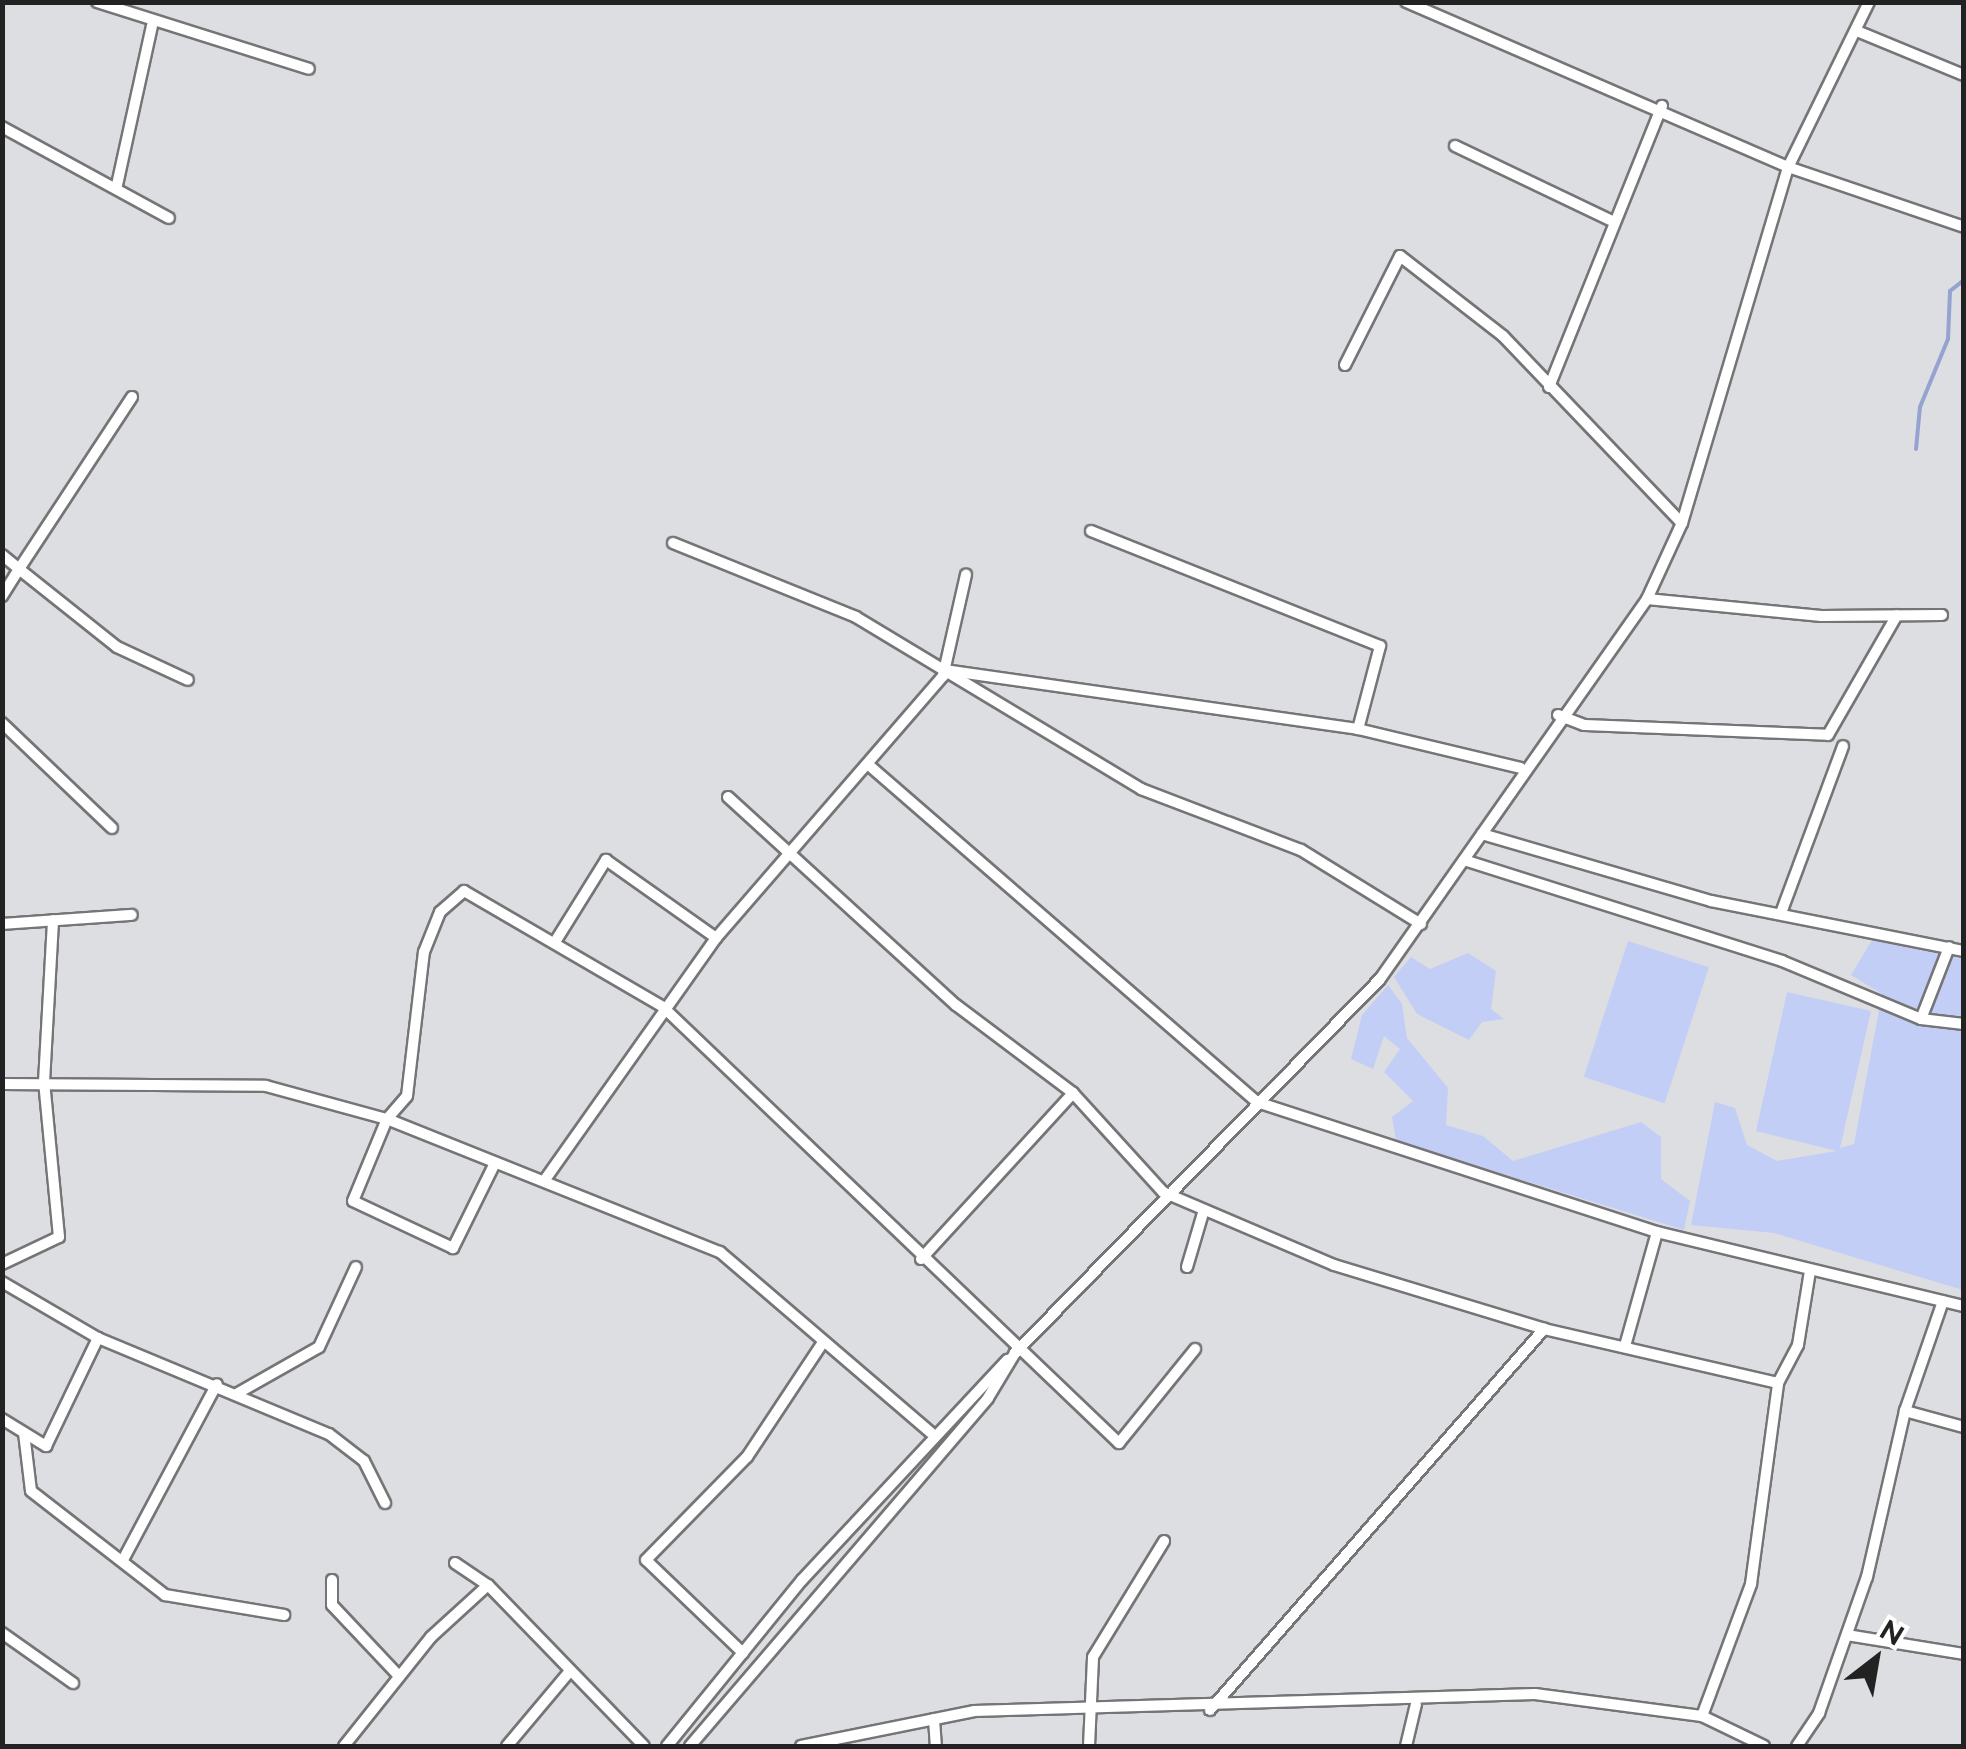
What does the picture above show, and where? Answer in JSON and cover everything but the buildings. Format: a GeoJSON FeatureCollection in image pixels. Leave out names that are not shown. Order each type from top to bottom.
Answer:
{"type":"FeatureCollection","features":[{"type":"Feature","properties":{"kind":"street"},"geometry":{"type":"LineString","coordinates":[[97,2],[152,26],[309,69]]}},
{"type":"Feature","properties":{"kind":"street"},"geometry":{"type":"LineString","coordinates":[[1406,2],[1662,106],[1788,167],[1964,227]]}},
{"type":"Feature","properties":{"kind":"street"},"geometry":{"type":"LineString","coordinates":[[667,1746],[931,1433],[1016,1353],[1163,1192],[1380,979],[1482,834],[1520,768],[1647,599],[1682,522],[1788,167],[1868,2]]}},
{"type":"Feature","properties":{"kind":"street"},"geometry":{"type":"LineString","coordinates":[[117,185],[152,26]]}},
{"type":"Feature","properties":{"kind":"street"},"geometry":{"type":"LineString","coordinates":[[1857,31],[1964,75]]}},
{"type":"Feature","properties":{"kind":"street"},"geometry":{"type":"LineString","coordinates":[[1549,387],[1610,220],[1662,106]]}},
{"type":"Feature","properties":{"kind":"street"},"geometry":{"type":"LineString","coordinates":[[2,127],[117,185],[169,218]]}},
{"type":"Feature","properties":{"kind":"street"},"geometry":{"type":"LineString","coordinates":[[1454,146],[1610,220]]}},
{"type":"Feature","properties":{"kind":"street"},"geometry":{"type":"LineString","coordinates":[[1345,366],[1400,256],[1503,336],[1682,522]]}},
{"type":"Feature","properties":{"kind":"street"},"geometry":{"type":"LineString","coordinates":[[2,596],[132,397]]}},
{"type":"Feature","properties":{"kind":"street"},"geometry":{"type":"LineString","coordinates":[[1091,531],[1380,646],[1358,729]]}},
{"type":"Feature","properties":{"kind":"street"},"geometry":{"type":"LineString","coordinates":[[673,542],[856,618],[1141,788],[1300,850],[1421,924]]}},
{"type":"Feature","properties":{"kind":"street"},"geometry":{"type":"LineString","coordinates":[[2,555],[117,647],[188,680]]}},
{"type":"Feature","properties":{"kind":"street"},"geometry":{"type":"LineString","coordinates":[[544,1180],[663,1007],[716,938],[871,767],[944,673],[966,575]]}},
{"type":"Feature","properties":{"kind":"street"},"geometry":{"type":"LineString","coordinates":[[1647,599],[1942,615]]}},
{"type":"Feature","properties":{"kind":"street"},"geometry":{"type":"LineString","coordinates":[[1558,715],[1584,725],[1828,735],[1897,615]]}},
{"type":"Feature","properties":{"kind":"street"},"geometry":{"type":"LineString","coordinates":[[944,673],[1358,729],[1520,768]]}},
{"type":"Feature","properties":{"kind":"street"},"geometry":{"type":"LineString","coordinates":[[2,724],[112,828]]}},
{"type":"Feature","properties":{"kind":"street"},"geometry":{"type":"LineString","coordinates":[[1781,913],[1843,746]]}},
{"type":"Feature","properties":{"kind":"street"},"geometry":{"type":"LineString","coordinates":[[871,767],[1257,1102],[1657,1232],[1964,1306]]}},
{"type":"Feature","properties":{"kind":"street"},"geometry":{"type":"LineString","coordinates":[[728,797],[792,851],[956,1005],[1073,1093],[1163,1192],[1204,1213],[1334,1265],[1544,1329],[1778,1384]]}},
{"type":"Feature","properties":{"kind":"street"},"geometry":{"type":"LineString","coordinates":[[1482,834],[1781,913],[1964,951]]}},
{"type":"Feature","properties":{"kind":"street"},"geometry":{"type":"LineString","coordinates":[[555,942],[606,860],[716,938]]}},
{"type":"Feature","properties":{"kind":"street"},"geometry":{"type":"LineString","coordinates":[[1464,860],[1782,961],[1921,1019],[1964,1024]]}},
{"type":"Feature","properties":{"kind":"street"},"geometry":{"type":"LineString","coordinates":[[495,1163],[454,1248],[352,1202],[387,1120],[408,1096],[424,952],[440,912],[464,891],[663,1007],[1016,1353],[1119,1443],[1195,1350]]}},
{"type":"Feature","properties":{"kind":"street"},"geometry":{"type":"LineString","coordinates":[[2,924],[132,915]]}},
{"type":"Feature","properties":{"kind":"street"},"geometry":{"type":"LineString","coordinates":[[2,1264],[59,1237],[44,1082],[52,920]]}},
{"type":"Feature","properties":{"kind":"street"},"geometry":{"type":"LineString","coordinates":[[1921,1019],[1948,947]]}},
{"type":"Feature","properties":{"kind":"street"},"geometry":{"type":"LineString","coordinates":[[2,1084],[266,1086],[387,1120],[720,1252],[931,1433]]}},
{"type":"Feature","properties":{"kind":"street"},"geometry":{"type":"LineString","coordinates":[[921,1259],[1073,1093]]}},
{"type":"Feature","properties":{"kind":"street"},"geometry":{"type":"LineString","coordinates":[[1187,1267],[1204,1213]]}},
{"type":"Feature","properties":{"kind":"street"},"geometry":{"type":"LineString","coordinates":[[1626,1346],[1657,1232]]}},
{"type":"Feature","properties":{"kind":"street"},"geometry":{"type":"LineString","coordinates":[[238,1394],[318,1347],[356,1267]]}},
{"type":"Feature","properties":{"kind":"street"},"geometry":{"type":"LineString","coordinates":[[1702,1716],[1752,1584],[1778,1384],[1798,1345],[1810,1271]]}},
{"type":"Feature","properties":{"kind":"street"},"geometry":{"type":"LineString","coordinates":[[2,1282],[98,1338],[217,1384],[341,1443],[364,1461],[385,1503]]}},
{"type":"Feature","properties":{"kind":"street"},"geometry":{"type":"LineString","coordinates":[[1797,1746],[1847,1635],[1905,1411],[1943,1301]]}},
{"type":"Feature","properties":{"kind":"street"},"geometry":{"type":"LineString","coordinates":[[1210,1711],[1544,1329]]}},
{"type":"Feature","properties":{"kind":"street"},"geometry":{"type":"LineString","coordinates":[[2,1420],[46,1446],[98,1338]]}},
{"type":"Feature","properties":{"kind":"street"},"geometry":{"type":"LineString","coordinates":[[744,1653],[646,1560],[747,1457],[823,1342]]}},
{"type":"Feature","properties":{"kind":"street"},"geometry":{"type":"LineString","coordinates":[[690,1746],[988,1398],[1016,1353]]}},
{"type":"Feature","properties":{"kind":"street"},"geometry":{"type":"LineString","coordinates":[[124,1558],[217,1384]]}},
{"type":"Feature","properties":{"kind":"street"},"geometry":{"type":"LineString","coordinates":[[1905,1411],[1964,1426]]}},
{"type":"Feature","properties":{"kind":"street"},"geometry":{"type":"LineString","coordinates":[[24,1433],[31,1491],[185,1604],[284,1615]]}},
{"type":"Feature","properties":{"kind":"street"},"geometry":{"type":"LineString","coordinates":[[1088,1746],[1093,1657],[1164,1541]]}},
{"type":"Feature","properties":{"kind":"street"},"geometry":{"type":"LineString","coordinates":[[455,1563],[488,1585],[644,1746]]}},
{"type":"Feature","properties":{"kind":"street"},"geometry":{"type":"LineString","coordinates":[[332,1580],[332,1604],[399,1676]]}},
{"type":"Feature","properties":{"kind":"street"},"geometry":{"type":"LineString","coordinates":[[344,1746],[399,1676],[488,1585]]}},
{"type":"Feature","properties":{"kind":"street"},"geometry":{"type":"LineString","coordinates":[[2,1633],[73,1684]]}},
{"type":"Feature","properties":{"kind":"street"},"geometry":{"type":"LineString","coordinates":[[1847,1635],[1964,1654]]}},
{"type":"Feature","properties":{"kind":"street"},"geometry":{"type":"LineString","coordinates":[[508,1746],[570,1671]]}},
{"type":"Feature","properties":{"kind":"street"},"geometry":{"type":"LineString","coordinates":[[801,1746],[934,1719],[1088,1708],[1210,1711],[1552,1695],[1702,1716],[1764,1746]]}},
{"type":"Feature","properties":{"kind":"street"},"geometry":{"type":"LineString","coordinates":[[1406,1746],[1416,1704]]}},
{"type":"Feature","properties":{"kind":"street"},"geometry":{"type":"LineString","coordinates":[[934,1719],[936,1746]]}},
{"type":"Feature","properties":{"kind":"shaded area"},"geometry":{"type":"Polygon","coordinates":[[[1872,940],[1963,959],[1963,1290],[1774,1233],[1691,1225],[1715,1102],[1735,1108],[1747,1145],[1777,1161],[1837,1151],[1756,1131],[1787,992],[1871,1011],[1840,1148],[1854,1144],[1882,994],[1851,975],[1872,940]]]}},
{"type":"Feature","properties":{"kind":"shaded area"},"geometry":{"type":"Polygon","coordinates":[[[1628,941],[1709,967],[1665,1103],[1584,1077],[1628,941]]]}},
{"type":"Feature","properties":{"kind":"shaded area"},"geometry":{"type":"Polygon","coordinates":[[[1468,953],[1496,971],[1491,1009],[1504,1019],[1482,1022],[1469,1040],[1417,1014],[1394,977],[1411,957],[1430,969],[1468,953]]]}},
{"type":"Feature","properties":{"kind":"shaded area"},"geometry":{"type":"Polygon","coordinates":[[[1388,985],[1402,1004],[1407,1038],[1448,1088],[1446,1125],[1483,1136],[1513,1161],[1641,1122],[1661,1137],[1661,1179],[1690,1201],[1684,1230],[1396,1141],[1392,1117],[1413,1101],[1384,1072],[1400,1049],[1384,1036],[1373,1069],[1351,1059],[1362,1015],[1388,985]]]}},
{"type":"Feature","properties":{"kind":"waterway"},"geometry":{"type":"LineString","coordinates":[[1916,449],[1920,407],[1948,339],[1950,291],[1964,280]]}}]}
